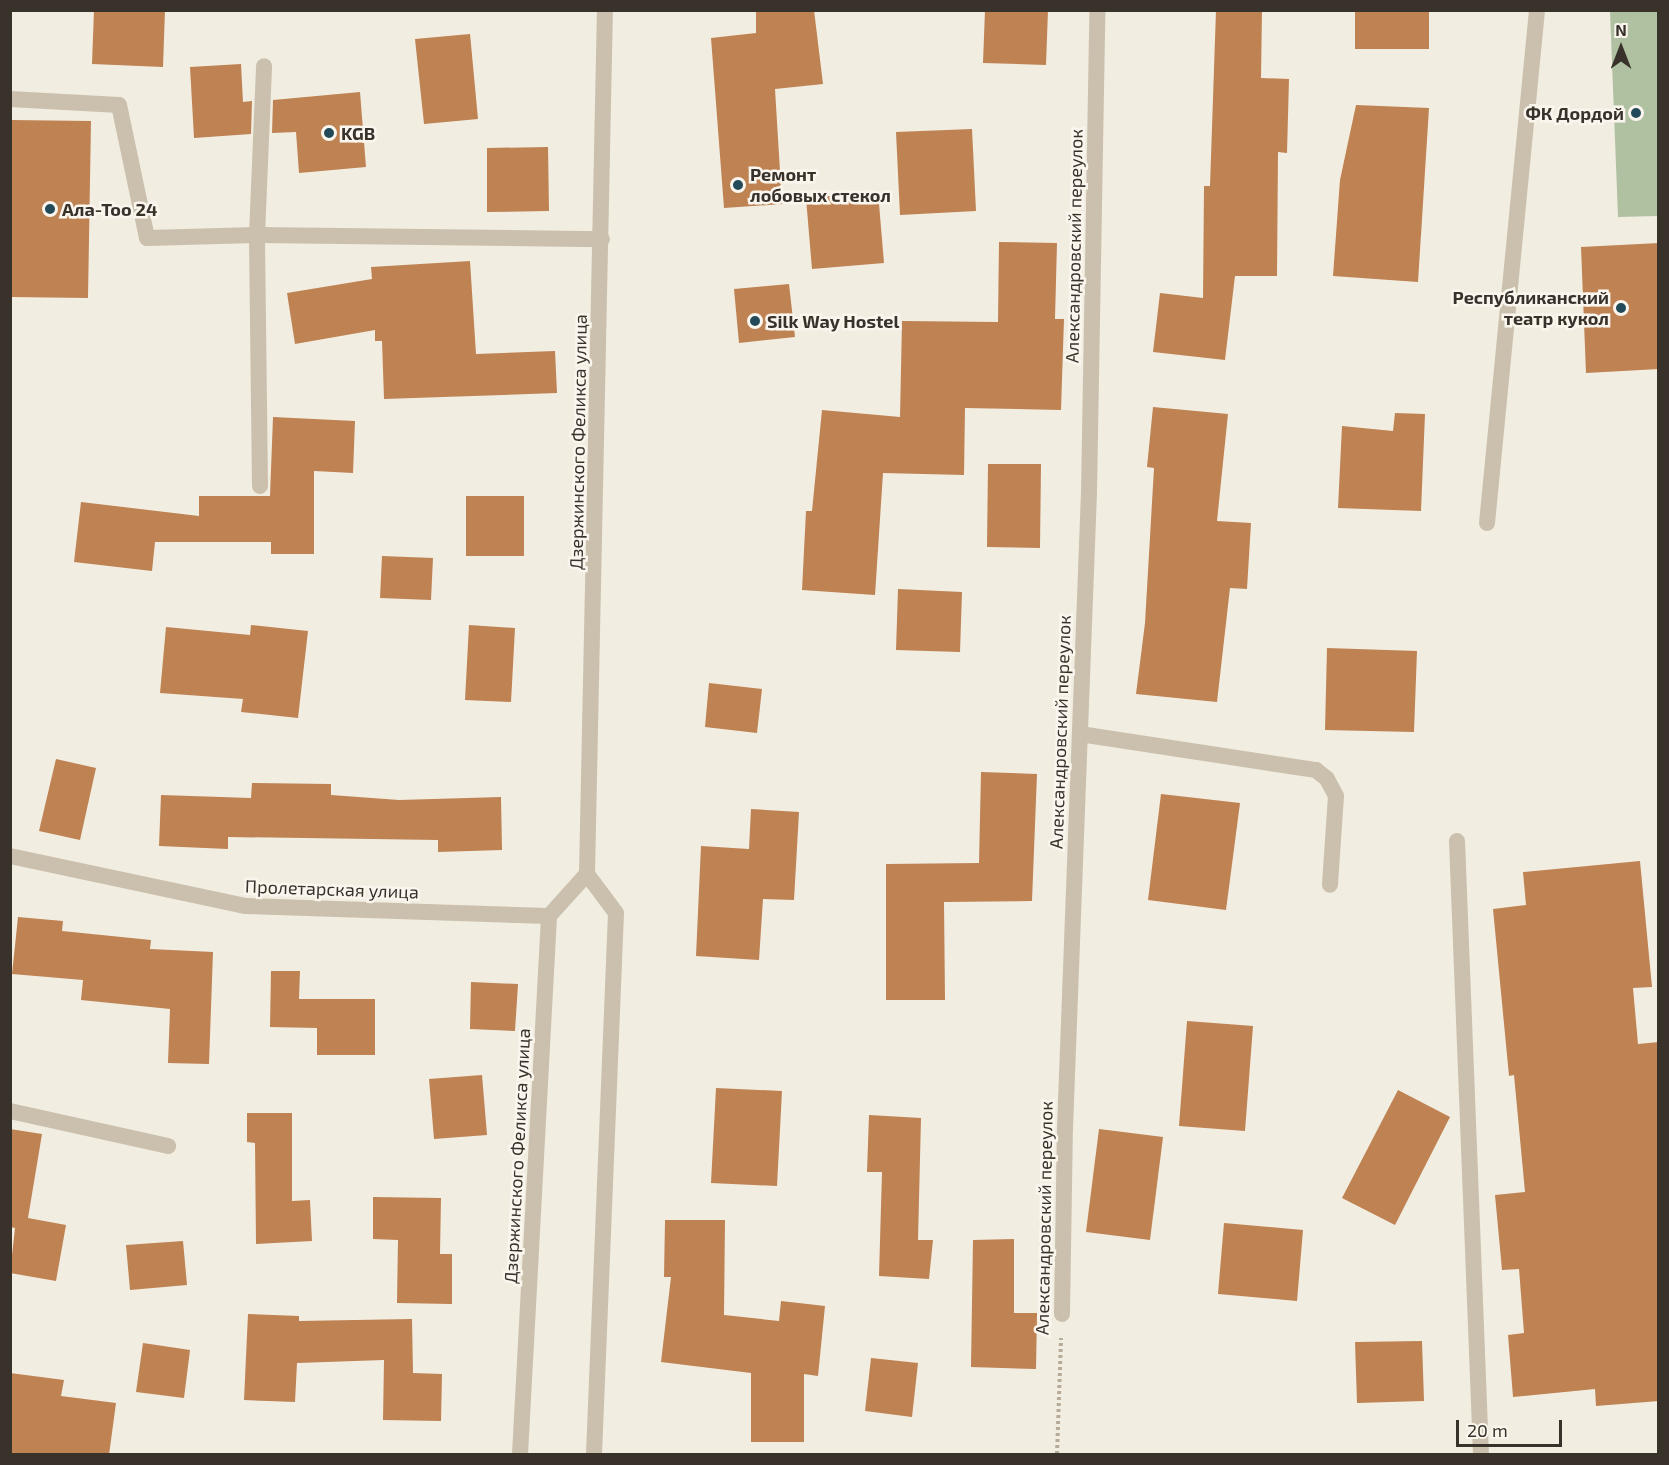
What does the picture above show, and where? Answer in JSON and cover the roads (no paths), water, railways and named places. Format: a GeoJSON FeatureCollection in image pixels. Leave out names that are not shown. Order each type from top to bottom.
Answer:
{"type":"FeatureCollection","features":[{"type":"Feature","properties":{"kind":"street","name":"Дзержинского Феликса улица"},"geometry":{"type":"LineString","coordinates":[[587,874],[605,10]]}},
{"type":"Feature","properties":{"kind":"street","name":"Александровский переулок"},"geometry":{"type":"LineString","coordinates":[[1062,1314],[1065,1128],[1089,492],[1097,10]]}},
{"type":"Feature","properties":{"kind":"street"},"geometry":{"type":"LineString","coordinates":[[1487,523],[1537,10]]}},
{"type":"Feature","properties":{"kind":"street"},"geometry":{"type":"LineString","coordinates":[[260,486],[257,235],[264,66]]}},
{"type":"Feature","properties":{"kind":"street"},"geometry":{"type":"LineString","coordinates":[[10,99],[119,105],[147,238],[257,235],[602,239]]}},
{"type":"Feature","properties":{"kind":"street"},"geometry":{"type":"LineString","coordinates":[[1080,734],[1316,770],[1327,779],[1336,796],[1330,885]]}},
{"type":"Feature","properties":{"kind":"street"},"geometry":{"type":"LineString","coordinates":[[1457,842],[1481,1455]]}},
{"type":"Feature","properties":{"kind":"street","name":"Пролетарская улица"},"geometry":{"type":"LineString","coordinates":[[10,856],[245,906],[549,916]]}},
{"type":"Feature","properties":{"kind":"street"},"geometry":{"type":"LineString","coordinates":[[549,916],[587,874],[616,913],[594,1455]]}},
{"type":"Feature","properties":{"kind":"street","name":"Дзержинского Феликса улица"},"geometry":{"type":"LineString","coordinates":[[520,1455],[549,916]]}},
{"type":"Feature","properties":{"kind":"street"},"geometry":{"type":"LineString","coordinates":[[10,1111],[168,1146]]}},
{"type":"Feature","properties":{"kind":"place","name":"ФК Дордой"},"geometry":{"type":"Point","coordinates":[1636,113]}},
{"type":"Feature","properties":{"kind":"place","name":"KGB"},"geometry":{"type":"Point","coordinates":[329,133]}},
{"type":"Feature","properties":{"kind":"place","name":"Ремонт лобовых стекол"},"geometry":{"type":"Point","coordinates":[738,185]}},
{"type":"Feature","properties":{"kind":"place","name":"Ала-Тоо 24"},"geometry":{"type":"Point","coordinates":[50,209]}},
{"type":"Feature","properties":{"kind":"place","name":"Республиканский театр кукол"},"geometry":{"type":"Point","coordinates":[1621,308]}},
{"type":"Feature","properties":{"kind":"place","name":"Silk Way Hostel"},"geometry":{"type":"Point","coordinates":[755,321]}}]}
